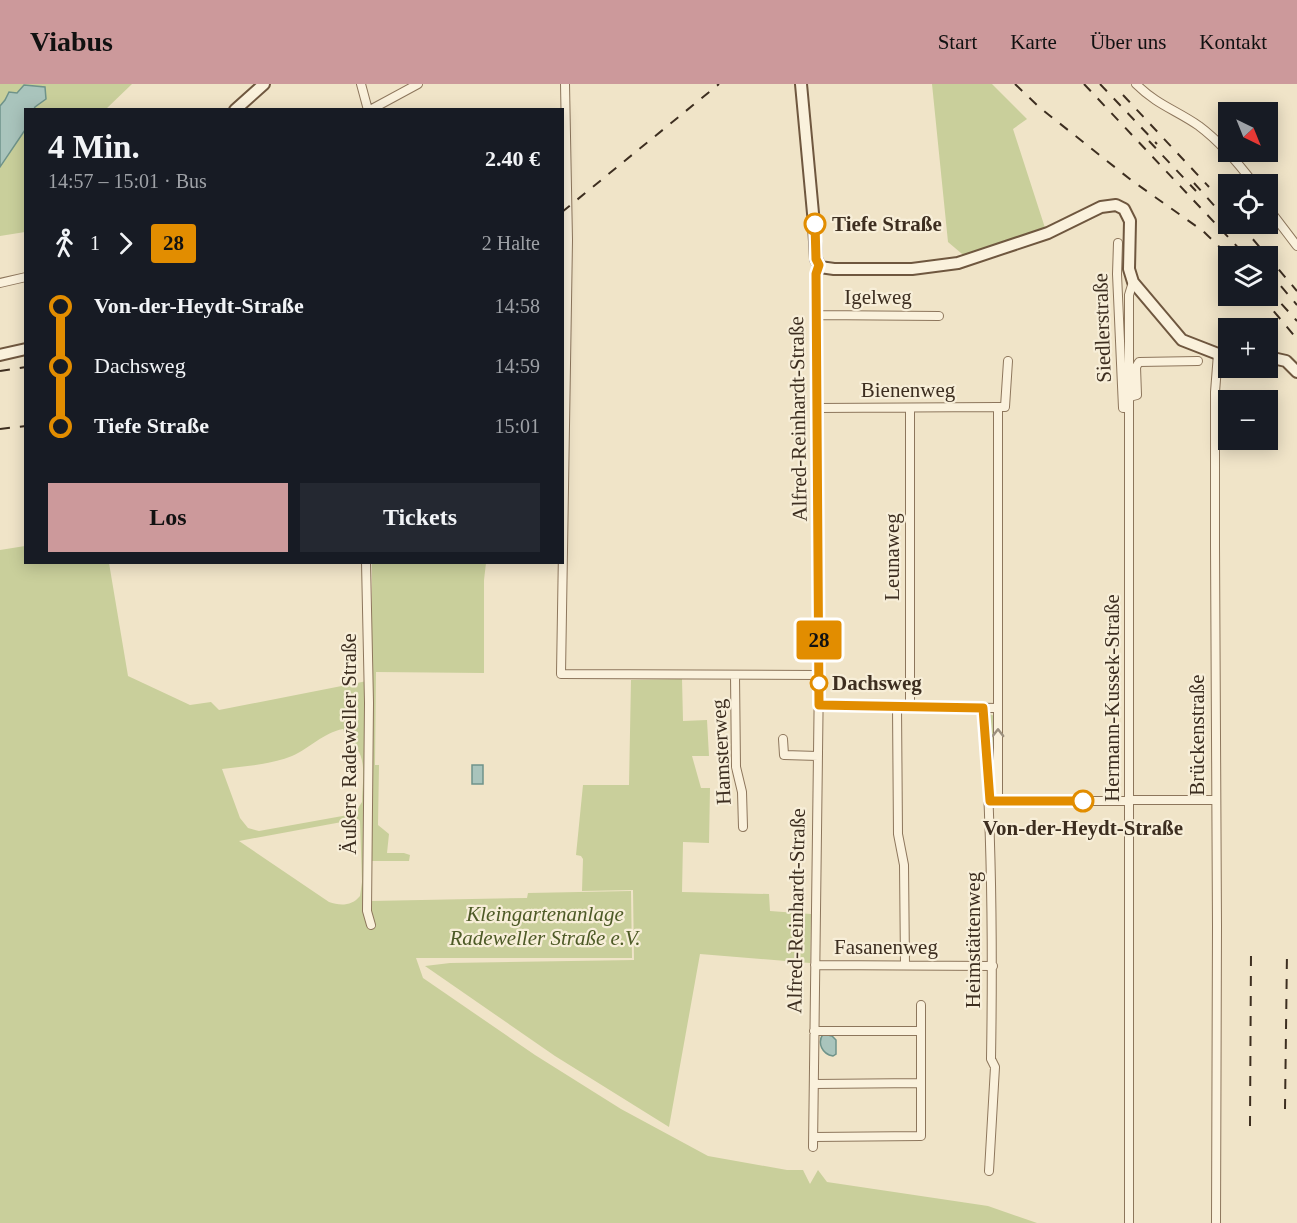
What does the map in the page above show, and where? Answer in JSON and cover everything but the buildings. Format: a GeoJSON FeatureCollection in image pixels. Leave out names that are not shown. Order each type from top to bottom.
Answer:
{"type":"FeatureCollection","features":[{"type":"Feature","properties":{"kind":"street"},"geometry":{"type":"LineString","coordinates":[[237,108],[264,84]]}},
{"type":"Feature","properties":{"kind":"street"},"geometry":{"type":"LineString","coordinates":[[361,84],[368,108]]}},
{"type":"Feature","properties":{"kind":"street"},"geometry":{"type":"LineString","coordinates":[[373,108],[418,84]]}},
{"type":"Feature","properties":{"kind":"street"},"geometry":{"type":"LineString","coordinates":[[564,488],[568,240],[564,153],[565,84]]}},
{"type":"Feature","properties":{"kind":"street","name":"Alfred-Reinhardt-Straße"},"geometry":{"type":"LineString","coordinates":[[801,84],[816,259],[819,265],[816,274],[819,705],[813,1148]]}},
{"type":"Feature","properties":{"kind":"street"},"geometry":{"type":"LineString","coordinates":[[1136,84],[1158,103],[1207,133],[1245,174]]}},
{"type":"Feature","properties":{"kind":"street"},"geometry":{"type":"LineString","coordinates":[[819,265],[834,269],[912,269],[958,263],[1048,233],[1101,207],[1116,204],[1124,209],[1130,221],[1129,269],[1133,282],[1182,340],[1218,353]]}},
{"type":"Feature","properties":{"kind":"street"},"geometry":{"type":"LineString","coordinates":[[1278,221],[1297,246]]}},
{"type":"Feature","properties":{"kind":"street","name":"Siedlerstraße"},"geometry":{"type":"LineString","coordinates":[[1118,243],[1117,274],[1123,408],[1128,408]]}},
{"type":"Feature","properties":{"kind":"street"},"geometry":{"type":"LineString","coordinates":[[0,283],[24,277]]}},
{"type":"Feature","properties":{"kind":"street","name":"Hermann-Kussek-Straße"},"geometry":{"type":"LineString","coordinates":[[1129,1223],[1128,408],[1129,295],[1133,282]]}},
{"type":"Feature","properties":{"kind":"street","name":"Igelweg"},"geometry":{"type":"LineString","coordinates":[[816,315],[939,316]]}},
{"type":"Feature","properties":{"kind":"street"},"geometry":{"type":"LineString","coordinates":[[0,355],[24,349]]}},
{"type":"Feature","properties":{"kind":"street"},"geometry":{"type":"LineString","coordinates":[[1278,359],[1286,361],[1297,372]]}},
{"type":"Feature","properties":{"kind":"street","name":"Heimstättenweg"},"geometry":{"type":"LineString","coordinates":[[989,1171],[995,1067],[992,1059],[994,801],[998,708],[998,408],[1005,407],[1008,361]]}},
{"type":"Feature","properties":{"kind":"street","name":"Siedlerstraße"},"geometry":{"type":"LineString","coordinates":[[1129,397],[1137,394],[1136,367],[1138,362],[1197,361]]}},
{"type":"Feature","properties":{"kind":"street","name":"Brückenstraße"},"geometry":{"type":"LineString","coordinates":[[1216,1223],[1215,393],[1218,378]]}},
{"type":"Feature","properties":{"kind":"street","name":"Bienenweg"},"geometry":{"type":"LineString","coordinates":[[818,408],[998,408]]}},
{"type":"Feature","properties":{"kind":"street","name":"Leunaweg"},"geometry":{"type":"LineString","coordinates":[[910,408],[910,706]]}},
{"type":"Feature","properties":{"kind":"street","name":"Äußere Radeweller Straße"},"geometry":{"type":"LineString","coordinates":[[366,564],[369,704],[367,911],[371,925]]}},
{"type":"Feature","properties":{"kind":"street"},"geometry":{"type":"LineString","coordinates":[[563,564],[561,674],[819,675]]}},
{"type":"Feature","properties":{"kind":"street","name":"Hamsterweg"},"geometry":{"type":"LineString","coordinates":[[735,675],[735,766],[742,792],[743,827]]}},
{"type":"Feature","properties":{"kind":"street"},"geometry":{"type":"LineString","coordinates":[[819,705],[998,708]]}},
{"type":"Feature","properties":{"kind":"street"},"geometry":{"type":"LineString","coordinates":[[897,707],[898,834],[904,865],[904,965]]}},
{"type":"Feature","properties":{"kind":"street","name":"Heimstättenweg"},"geometry":{"type":"LineString","coordinates":[[983,708],[994,801]]}},
{"type":"Feature","properties":{"kind":"street"},"geometry":{"type":"LineString","coordinates":[[783,739],[784,755],[818,756]]}},
{"type":"Feature","properties":{"kind":"street"},"geometry":{"type":"LineString","coordinates":[[994,801],[1215,800]]}},
{"type":"Feature","properties":{"kind":"street","name":"Fasanenweg"},"geometry":{"type":"LineString","coordinates":[[815,965],[993,966]]}},
{"type":"Feature","properties":{"kind":"street"},"geometry":{"type":"LineString","coordinates":[[814,1137],[921,1136],[921,1005]]}},
{"type":"Feature","properties":{"kind":"street"},"geometry":{"type":"LineString","coordinates":[[814,1031],[920,1030]]}},
{"type":"Feature","properties":{"kind":"street"},"geometry":{"type":"LineString","coordinates":[[814,1084],[921,1083]]}},
{"type":"Feature","properties":{"kind":"green space"},"geometry":{"type":"Polygon","coordinates":[[[0,84],[132,84],[107,108],[24,108],[24,232],[0,236],[0,84]]]}},
{"type":"Feature","properties":{"kind":"green space"},"geometry":{"type":"Polygon","coordinates":[[[932,84],[992,84],[1027,119],[1013,129],[1046,231],[968,259],[948,242],[932,84]]]}},
{"type":"Feature","properties":{"kind":"green space","name":"Kleingartenanlage Radeweller Straße e.V."},"geometry":{"type":"Polygon","coordinates":[[[24,546],[24,564],[109,564],[128,676],[190,705],[211,702],[219,710],[367,681],[372,672],[372,564],[486,564],[484,673],[376,672],[375,765],[379,765],[378,825],[389,834],[387,853],[410,855],[409,861],[371,861],[371,901],[527,898],[528,893],[631,891],[632,958],[416,958],[423,978],[535,1055],[621,1109],[708,1156],[787,1170],[803,1170],[810,1184],[818,1170],[827,1182],[988,1206],[1037,1223],[0,1223],[0,550],[24,546]],[[343,729],[329,734],[299,753],[283,759],[222,769],[240,818],[248,828],[259,831],[355,813],[362,802],[362,761],[357,749],[343,729]],[[358,819],[239,841],[329,902],[346,904],[360,896],[362,882],[360,821],[358,819]]]}},
{"type":"Feature","properties":{"kind":"green space"},"geometry":{"type":"Polygon","coordinates":[[[682,679],[683,721],[707,720],[709,756],[692,756],[701,788],[710,788],[709,843],[683,842],[682,892],[769,894],[770,911],[811,914],[810,963],[700,954],[669,1127],[555,1056],[425,966],[450,963],[634,960],[633,890],[582,891],[583,859],[576,855],[583,785],[629,785],[631,680],[682,679]]]}},
{"type":"Feature","properties":{"kind":"green space"},"geometry":{"type":"Polygon","coordinates":[[[989,714],[995,716],[995,794],[993,794],[986,720],[989,714]]]}},
{"type":"Feature","properties":{"kind":"water"},"geometry":{"type":"Polygon","coordinates":[[[24,85],[45,87],[46,99],[34,108],[24,108],[24,131],[0,167],[0,106],[9,92],[17,93],[24,85]]]}},
{"type":"Feature","properties":{"kind":"water"},"geometry":{"type":"Polygon","coordinates":[[[472,765],[483,765],[483,784],[472,784],[472,765]]]}},
{"type":"Feature","properties":{"kind":"water"},"geometry":{"type":"Polygon","coordinates":[[[823,1034],[832,1036],[836,1040],[836,1054],[833,1056],[822,1048],[820,1041],[823,1034]]]}},
{"type":"Feature","properties":{"kind":"railway"},"geometry":{"type":"LineString","coordinates":[[564,210],[719,84]]}},
{"type":"Feature","properties":{"kind":"railway"},"geometry":{"type":"LineString","coordinates":[[1015,84],[1039,107],[1131,180],[1203,231],[1219,246]]}},
{"type":"Feature","properties":{"kind":"railway"},"geometry":{"type":"LineString","coordinates":[[1084,84],[1237,246]]}},
{"type":"Feature","properties":{"kind":"railway"},"geometry":{"type":"LineString","coordinates":[[1100,84],[1157,144]]}},
{"type":"Feature","properties":{"kind":"railway"},"geometry":{"type":"LineString","coordinates":[[1123,95],[1209,187]]}},
{"type":"Feature","properties":{"kind":"railway"},"geometry":{"type":"LineString","coordinates":[[1149,141],[1196,191]]}},
{"type":"Feature","properties":{"kind":"railway"},"geometry":{"type":"LineString","coordinates":[[1194,183],[1218,210]]}},
{"type":"Feature","properties":{"kind":"railway"},"geometry":{"type":"LineString","coordinates":[[1249,234],[1297,291]]}},
{"type":"Feature","properties":{"kind":"railway"},"geometry":{"type":"LineString","coordinates":[[1278,283],[1297,305]]}},
{"type":"Feature","properties":{"kind":"railway"},"geometry":{"type":"LineString","coordinates":[[1278,300],[1297,321]]}},
{"type":"Feature","properties":{"kind":"railway"},"geometry":{"type":"LineString","coordinates":[[1269,306],[1297,339]]}},
{"type":"Feature","properties":{"kind":"railway"},"geometry":{"type":"LineString","coordinates":[[0,371],[24,367]]}},
{"type":"Feature","properties":{"kind":"railway"},"geometry":{"type":"LineString","coordinates":[[0,429],[24,426]]}},
{"type":"Feature","properties":{"kind":"railway"},"geometry":{"type":"LineString","coordinates":[[1250,1126],[1251,952]]}},
{"type":"Feature","properties":{"kind":"railway"},"geometry":{"type":"LineString","coordinates":[[1285,1109],[1287,952]]}},
{"type":"Feature","properties":{"kind":"bus line","name":"28"},"geometry":{"type":"LineString","coordinates":[[815,224],[816,259],[819,265],[816,274],[819,705],[983,708],[990,801],[1083,801]]}},
{"type":"Feature","properties":{"kind":"place","name":"Tiefe Straße"},"geometry":{"type":"Point","coordinates":[815,224]}},
{"type":"Feature","properties":{"kind":"place","name":"Dachsweg"},"geometry":{"type":"Point","coordinates":[819,683]}},
{"type":"Feature","properties":{"kind":"place","name":"Von-der-Heydt-Straße"},"geometry":{"type":"Point","coordinates":[1083,801]}}]}
